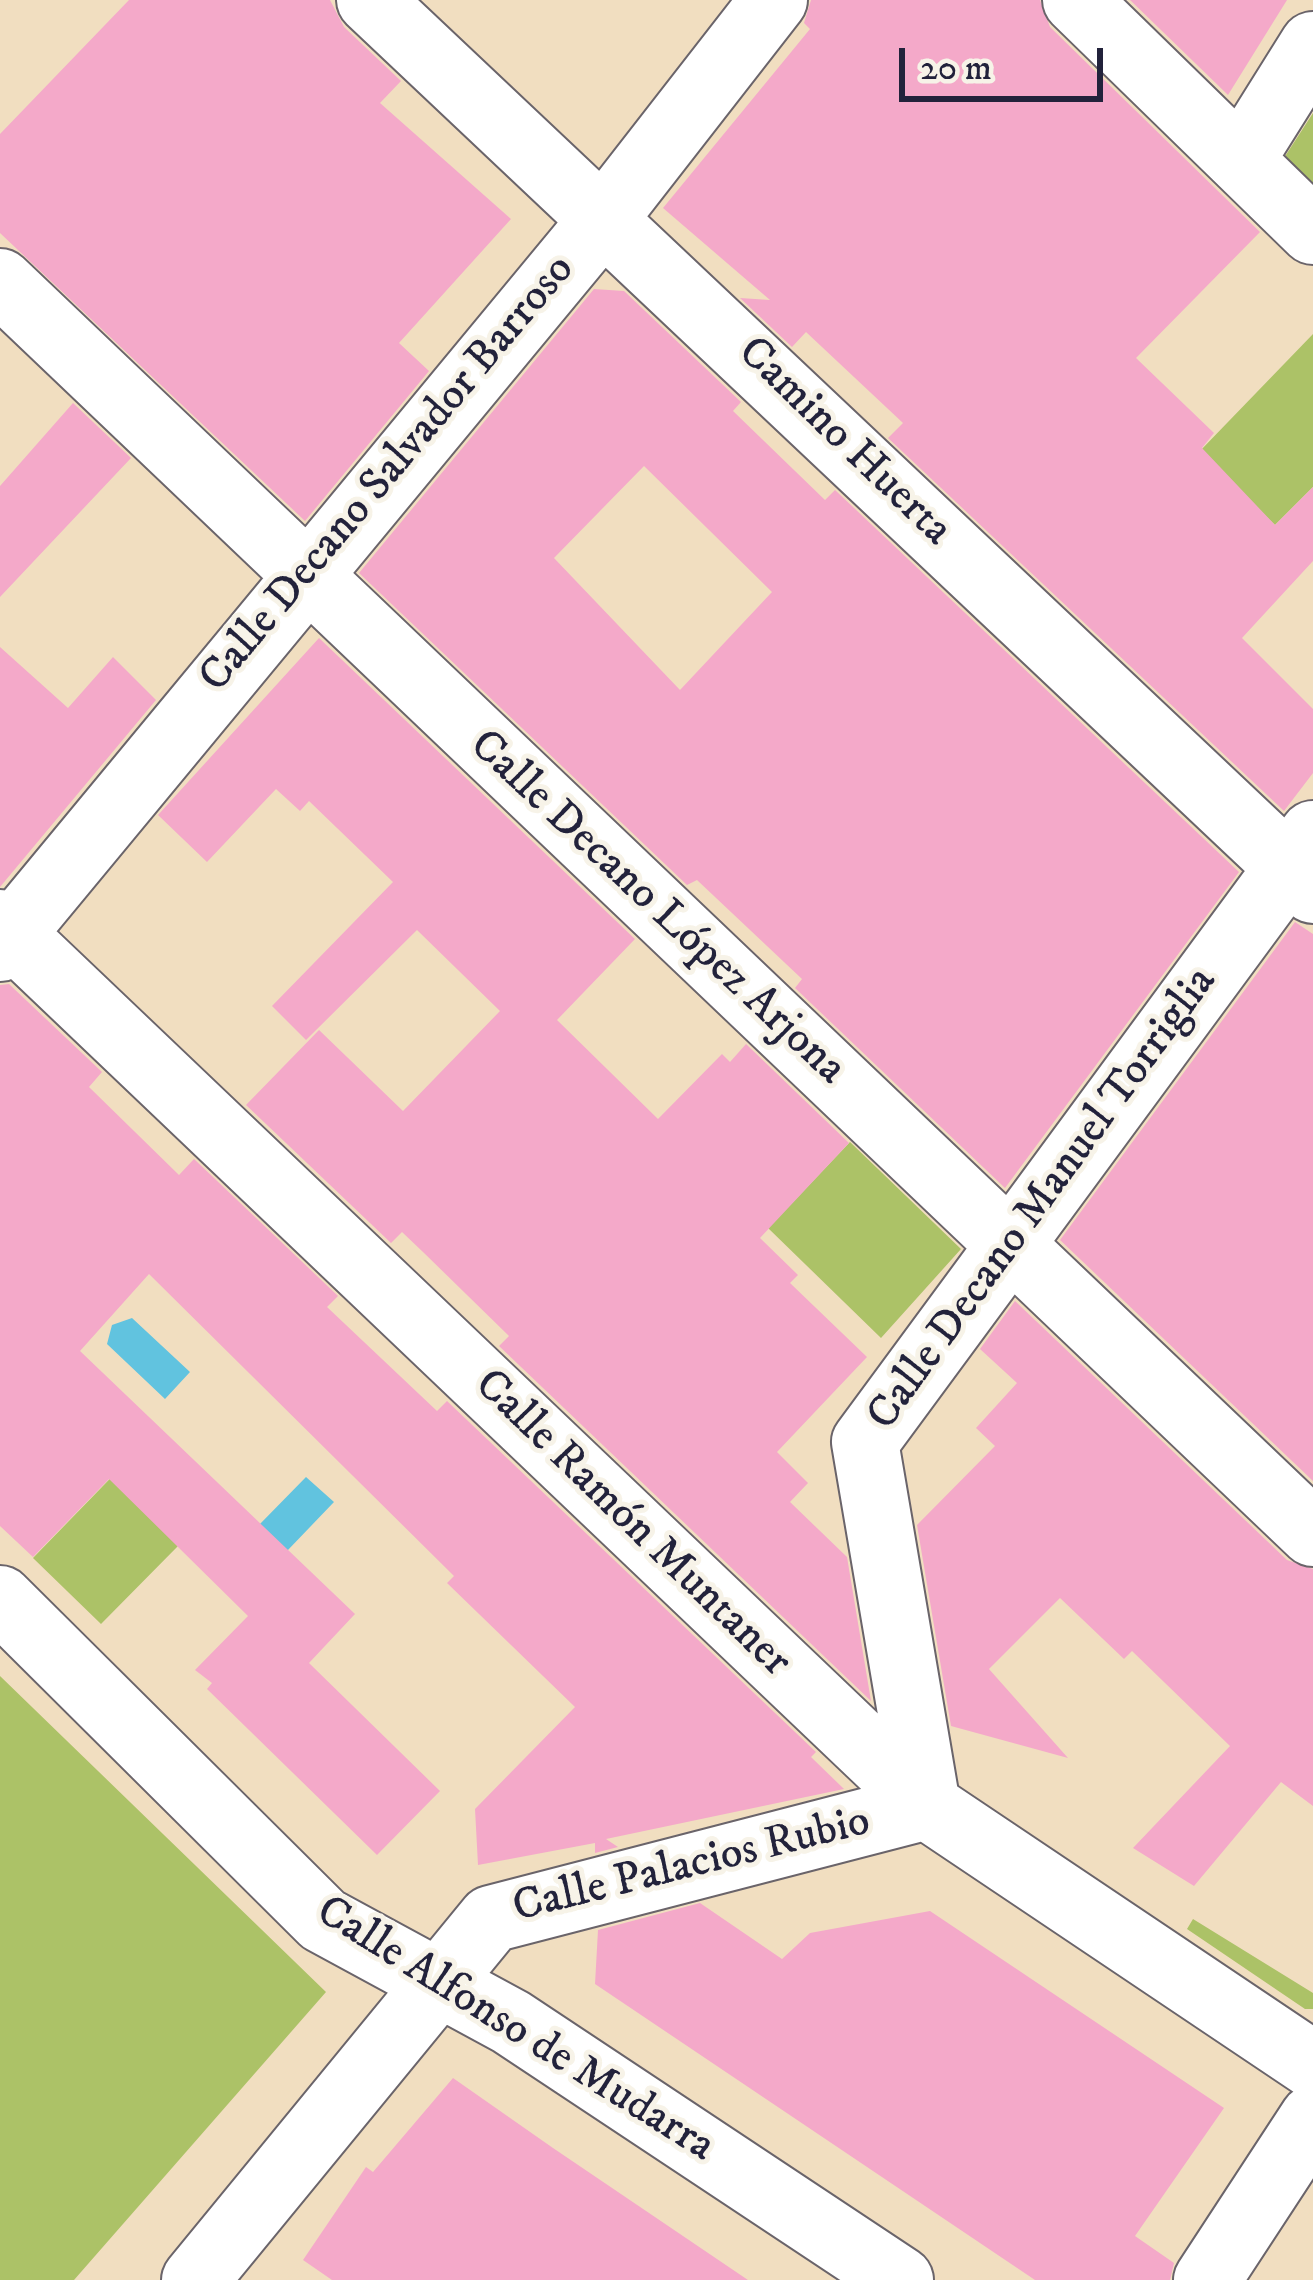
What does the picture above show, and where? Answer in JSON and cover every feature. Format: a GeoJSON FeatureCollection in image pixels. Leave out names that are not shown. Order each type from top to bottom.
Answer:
{"type":"FeatureCollection","features":[{"type":"Feature","properties":{"kind":"street","name":"Camino Huerta"},"geometry":{"type":"LineString","coordinates":[[370,0],[1305,864]]}},
{"type":"Feature","properties":{"kind":"street","name":"Calle Decano Salvador Barroso"},"geometry":{"type":"LineString","coordinates":[[4,935],[605,217],[774,0]]}},
{"type":"Feature","properties":{"kind":"street"},"geometry":{"type":"LineString","coordinates":[[1076,0],[1313,231]]}},
{"type":"Feature","properties":{"kind":"street"},"geometry":{"type":"LineString","coordinates":[[1241,160],[1313,45]]}},
{"type":"Feature","properties":{"kind":"street","name":"Calle Decano López Arjona"},"geometry":{"type":"LineString","coordinates":[[0,282],[1313,1533]]}},
{"type":"Feature","properties":{"kind":"street","name":"Calle Decano Manuel Torriglia"},"geometry":{"type":"LineString","coordinates":[[927,1807],[865,1442],[1305,864]]}},
{"type":"Feature","properties":{"kind":"street","name":"Calle Ramón Muntaner"},"geometry":{"type":"LineString","coordinates":[[4,935],[927,1807],[1313,2065]]}},
{"type":"Feature","properties":{"kind":"street","name":"Calle Alfonso de Mudarra"},"geometry":{"type":"LineString","coordinates":[[0,1599],[323,1920],[511,2021],[900,2280]]}},
{"type":"Feature","properties":{"kind":"street","name":"Calle Palacios Rubio"},"geometry":{"type":"LineString","coordinates":[[196,2280],[490,1919],[927,1807]]}},
{"type":"Feature","properties":{"kind":"street"},"geometry":{"type":"LineString","coordinates":[[1218,2275],[1313,2118]]}},
{"type":"Feature","properties":{"kind":"green space"},"geometry":{"type":"Polygon","coordinates":[[[1313,113],[1313,191],[1282,161],[1313,113]]]}},
{"type":"Feature","properties":{"kind":"green space"},"geometry":{"type":"Polygon","coordinates":[[[1313,334],[1313,487],[1275,525],[1199,452],[1313,334]]]}},
{"type":"Feature","properties":{"kind":"green space"},"geometry":{"type":"Polygon","coordinates":[[[850,1142],[961,1249],[881,1338],[768,1228],[850,1142]]]}},
{"type":"Feature","properties":{"kind":"green space"},"geometry":{"type":"Polygon","coordinates":[[[135,1453],[178,1546],[101,1624],[33,1558],[135,1453]]]}},
{"type":"Feature","properties":{"kind":"green space"},"geometry":{"type":"Polygon","coordinates":[[[0,1676],[326,1992],[74,2280],[0,2280],[0,1676]]]}},
{"type":"Feature","properties":{"kind":"green space"},"geometry":{"type":"Polygon","coordinates":[[[1193,1919],[1313,1993],[1313,2009],[1305,2009],[1187,1929],[1193,1919]]]}},
{"type":"Feature","properties":{"kind":"water"},"geometry":{"type":"Polygon","coordinates":[[[132,1318],[190,1372],[165,1399],[107,1344],[112,1325],[132,1318]]]}},
{"type":"Feature","properties":{"kind":"water"},"geometry":{"type":"Polygon","coordinates":[[[306,1477],[334,1502],[287,1551],[259,1525],[306,1477]]]}},
{"type":"Feature","properties":{"kind":"building"},"geometry":{"type":"Polygon","coordinates":[[[129,0],[330,0],[344,27],[401,81],[380,103],[511,219],[399,343],[429,371],[305,521],[0,233],[0,134],[129,0]]]}},
{"type":"Feature","properties":{"kind":"building"},"geometry":{"type":"Polygon","coordinates":[[[811,0],[1040,0],[1050,27],[1260,232],[1136,358],[1214,433],[1202,448],[1275,525],[1313,487],[1313,561],[1242,638],[1313,709],[1313,773],[1284,811],[888,438],[903,423],[806,332],[792,347],[740,298],[770,300],[663,208],[810,29],[804,23],[811,0]]]}},
{"type":"Feature","properties":{"kind":"building"},"geometry":{"type":"Polygon","coordinates":[[[1130,0],[1287,0],[1228,95],[1130,0]]]}},
{"type":"Feature","properties":{"kind":"building"},"geometry":{"type":"Polygon","coordinates":[[[594,289],[624,291],[741,402],[733,411],[825,500],[835,490],[1239,872],[1005,1188],[795,988],[802,979],[697,880],[687,885],[359,573],[594,289]],[[644,466],[554,558],[680,690],[772,592],[644,466]]]}},
{"type":"Feature","properties":{"kind":"building"},"geometry":{"type":"Polygon","coordinates":[[[73,403],[131,458],[0,597],[0,486],[73,403]]]}},
{"type":"Feature","properties":{"kind":"building"},"geometry":{"type":"Polygon","coordinates":[[[319,638],[635,939],[557,1020],[658,1119],[722,1054],[730,1062],[746,1044],[849,1143],[760,1238],[798,1275],[790,1283],[867,1357],[777,1452],[808,1483],[790,1502],[847,1557],[871,1701],[499,1346],[509,1336],[423,1252],[402,1232],[391,1243],[246,1105],[319,1030],[403,1111],[500,1011],[417,930],[306,1040],[272,1006],[393,882],[309,801],[300,811],[276,789],[207,862],[158,815],[319,638]]]}},
{"type":"Feature","properties":{"kind":"building"},"geometry":{"type":"Polygon","coordinates":[[[0,647],[68,708],[113,657],[156,700],[0,887],[0,647]]]}},
{"type":"Feature","properties":{"kind":"building"},"geometry":{"type":"Polygon","coordinates":[[[1295,922],[1313,934],[1313,1481],[1060,1240],[1295,922]]]}},
{"type":"Feature","properties":{"kind":"building"},"geometry":{"type":"Polygon","coordinates":[[[9,984],[102,1072],[89,1087],[179,1175],[194,1159],[338,1296],[327,1307],[437,1411],[447,1401],[816,1752],[811,1757],[844,1789],[606,1839],[618,1847],[595,1853],[595,1843],[478,1865],[475,1809],[575,1707],[447,1583],[454,1576],[149,1274],[80,1351],[355,1614],[309,1663],[440,1791],[377,1855],[207,1689],[212,1683],[195,1670],[248,1616],[109,1479],[33,1557],[0,1526],[0,985],[9,984]]]}},
{"type":"Feature","properties":{"kind":"building"},"geometry":{"type":"Polygon","coordinates":[[[1015,1301],[1287,1560],[1313,1569],[1313,1806],[1281,1782],[1194,1886],[1133,1848],[1230,1746],[1132,1651],[1124,1659],[1060,1598],[989,1669],[1068,1758],[951,1726],[917,1525],[995,1446],[976,1428],[1017,1383],[980,1349],[1015,1301]]]}},
{"type":"Feature","properties":{"kind":"building"},"geometry":{"type":"Polygon","coordinates":[[[700,1903],[782,1959],[810,1933],[930,1911],[1224,2108],[1135,2236],[1174,2263],[1170,2280],[1035,2280],[595,1984],[598,1930],[700,1903]]]}},
{"type":"Feature","properties":{"kind":"building"},"geometry":{"type":"Polygon","coordinates":[[[453,2078],[748,2280],[332,2280],[303,2260],[366,2167],[373,2172],[453,2078]]]}}]}
